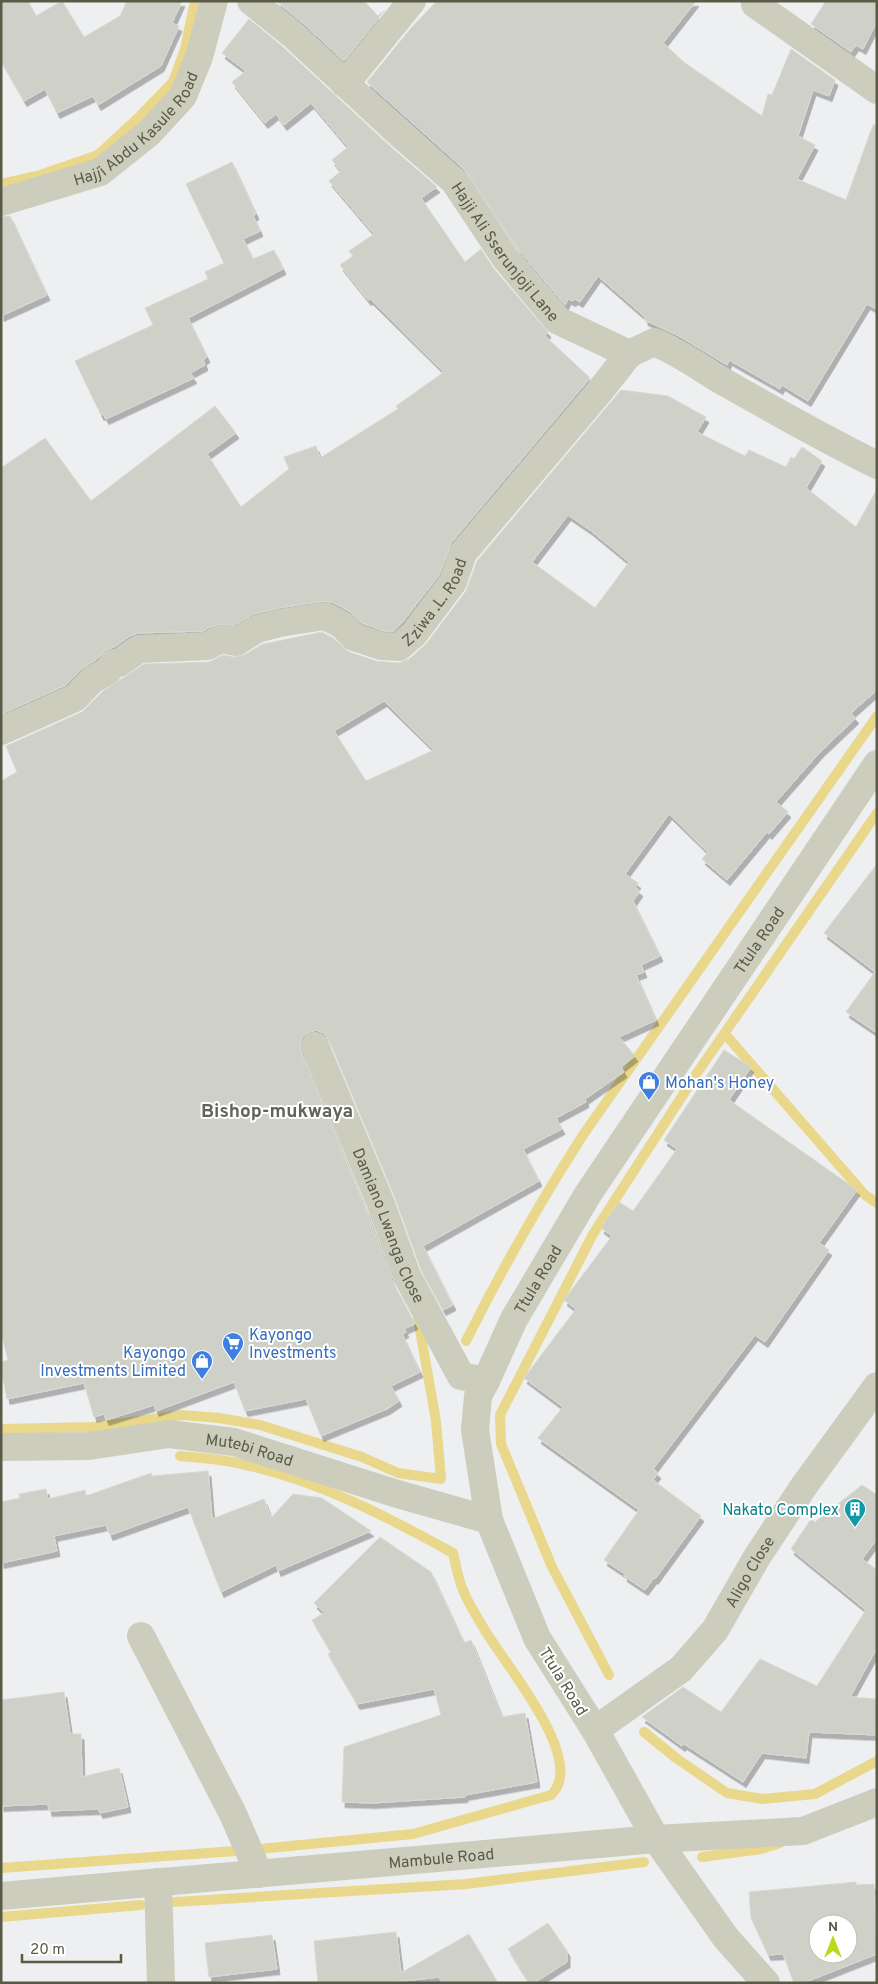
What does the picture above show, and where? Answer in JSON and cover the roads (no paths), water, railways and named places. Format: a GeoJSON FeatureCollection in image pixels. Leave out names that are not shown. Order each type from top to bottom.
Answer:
{"type":"FeatureCollection","features":[{"type":"Feature","properties":{"kind":"street","name":"Hajji Abdu Kasule Road"},"geometry":{"type":"LineString","coordinates":[[1,202],[23,197],[100,172],[149,133],[183,96],[200,57],[214,1]]}},
{"type":"Feature","properties":{"kind":"street","name":"Hajji Ali Sserunjoji Lane"},"geometry":{"type":"LineString","coordinates":[[251,1],[292,34],[402,136],[454,181],[506,259],[557,320],[628,354]]}},
{"type":"Feature","properties":{"kind":"street"},"geometry":{"type":"LineString","coordinates":[[345,84],[412,1]]}},
{"type":"Feature","properties":{"kind":"street"},"geometry":{"type":"LineString","coordinates":[[755,4],[877,90]]}},
{"type":"Feature","properties":{"kind":"street"},"geometry":{"type":"LineString","coordinates":[[628,354],[654,342],[676,351],[712,375],[877,465]]}},
{"type":"Feature","properties":{"kind":"street","name":"Zziwa .L. Road"},"geometry":{"type":"LineString","coordinates":[[1,730],[75,698],[92,680],[108,671],[113,663],[119,663],[138,648],[208,646],[220,639],[236,642],[257,629],[280,623],[325,616],[342,624],[354,637],[380,646],[399,647],[414,634],[454,582],[463,553],[599,392],[628,354]]}},
{"type":"Feature","properties":{"kind":"street","name":"Ttula Road"},"geometry":{"type":"LineString","coordinates":[[766,1983],[726,1938],[656,1839],[595,1730],[537,1638],[489,1520],[475,1430],[478,1396],[514,1319],[588,1194],[877,764]]}},
{"type":"Feature","properties":{"kind":"street","name":"Damiano Lwanga Close"},"geometry":{"type":"LineString","coordinates":[[315,1046],[380,1204],[407,1276],[461,1376],[486,1381]]}},
{"type":"Feature","properties":{"kind":"street","name":"Aligo Close"},"geometry":{"type":"LineString","coordinates":[[595,1730],[681,1669],[715,1630],[758,1556],[804,1486],[877,1386]]}},
{"type":"Feature","properties":{"kind":"street","name":"Mutebi Road"},"geometry":{"type":"LineString","coordinates":[[1,1447],[89,1446],[169,1434],[234,1442],[394,1493],[489,1520]]}},
{"type":"Feature","properties":{"kind":"street"},"geometry":{"type":"LineString","coordinates":[[141,1636],[234,1814],[259,1874]]}},
{"type":"Feature","properties":{"kind":"street","name":"Mambule Road"},"geometry":{"type":"LineString","coordinates":[[1,1896],[656,1839],[803,1831],[877,1802]]}},
{"type":"Feature","properties":{"kind":"street"},"geometry":{"type":"LineString","coordinates":[[158,1882],[161,1983]]}},
{"type":"Feature","properties":{"kind":"waterway"},"geometry":{"type":"LineString","coordinates":[[1,184],[40,175],[98,155],[136,120],[173,82],[185,49],[195,1]]}},
{"type":"Feature","properties":{"kind":"waterway"},"geometry":{"type":"LineString","coordinates":[[466,1341],[522,1236],[583,1135],[877,716]]}},
{"type":"Feature","properties":{"kind":"waterway"},"geometry":{"type":"LineString","coordinates":[[609,1675],[552,1567],[501,1444],[500,1415],[593,1234],[697,1073],[877,813]]}},
{"type":"Feature","properties":{"kind":"waterway"},"geometry":{"type":"LineString","coordinates":[[725,1034],[865,1195],[877,1203]]}},
{"type":"Feature","properties":{"kind":"waterway"},"geometry":{"type":"LineString","coordinates":[[1,1429],[95,1427],[181,1415],[219,1418],[260,1425],[362,1457],[398,1473],[441,1479],[436,1421],[418,1319]]}},
{"type":"Feature","properties":{"kind":"waterway"},"geometry":{"type":"LineString","coordinates":[[1,1868],[249,1850],[413,1834],[551,1795],[560,1779],[559,1759],[551,1735],[538,1710],[493,1642],[465,1595],[453,1553],[377,1513],[297,1479],[233,1462],[180,1456]]}},
{"type":"Feature","properties":{"kind":"waterway"},"geometry":{"type":"LineString","coordinates":[[644,1732],[676,1758],[727,1793],[762,1799],[815,1794],[877,1761]]}},
{"type":"Feature","properties":{"kind":"waterway"},"geometry":{"type":"LineString","coordinates":[[702,1857],[761,1849],[780,1843]]}},
{"type":"Feature","properties":{"kind":"waterway"},"geometry":{"type":"LineString","coordinates":[[175,1902],[466,1884],[644,1862]]}},
{"type":"Feature","properties":{"kind":"waterway"},"geometry":{"type":"LineString","coordinates":[[1,1917],[141,1905]]}},
{"type":"Feature","properties":{"kind":"place","name":"Mohan's Honey"},"geometry":{"type":"Point","coordinates":[649,1101]}},
{"type":"Feature","properties":{"kind":"place","name":"Kayongo Investments"},"geometry":{"type":"Point","coordinates":[233,1362]}},
{"type":"Feature","properties":{"kind":"place","name":"Kayongo Investments Limited"},"geometry":{"type":"Point","coordinates":[202,1380]}},
{"type":"Feature","properties":{"kind":"place","name":"Nakato Complex"},"geometry":{"type":"Point","coordinates":[855,1528]}},
{"type":"Feature","properties":{"kind":"district","name":"Bishop-mukwaya"},"geometry":{"type":"Point","coordinates":[277,1110]}}]}
